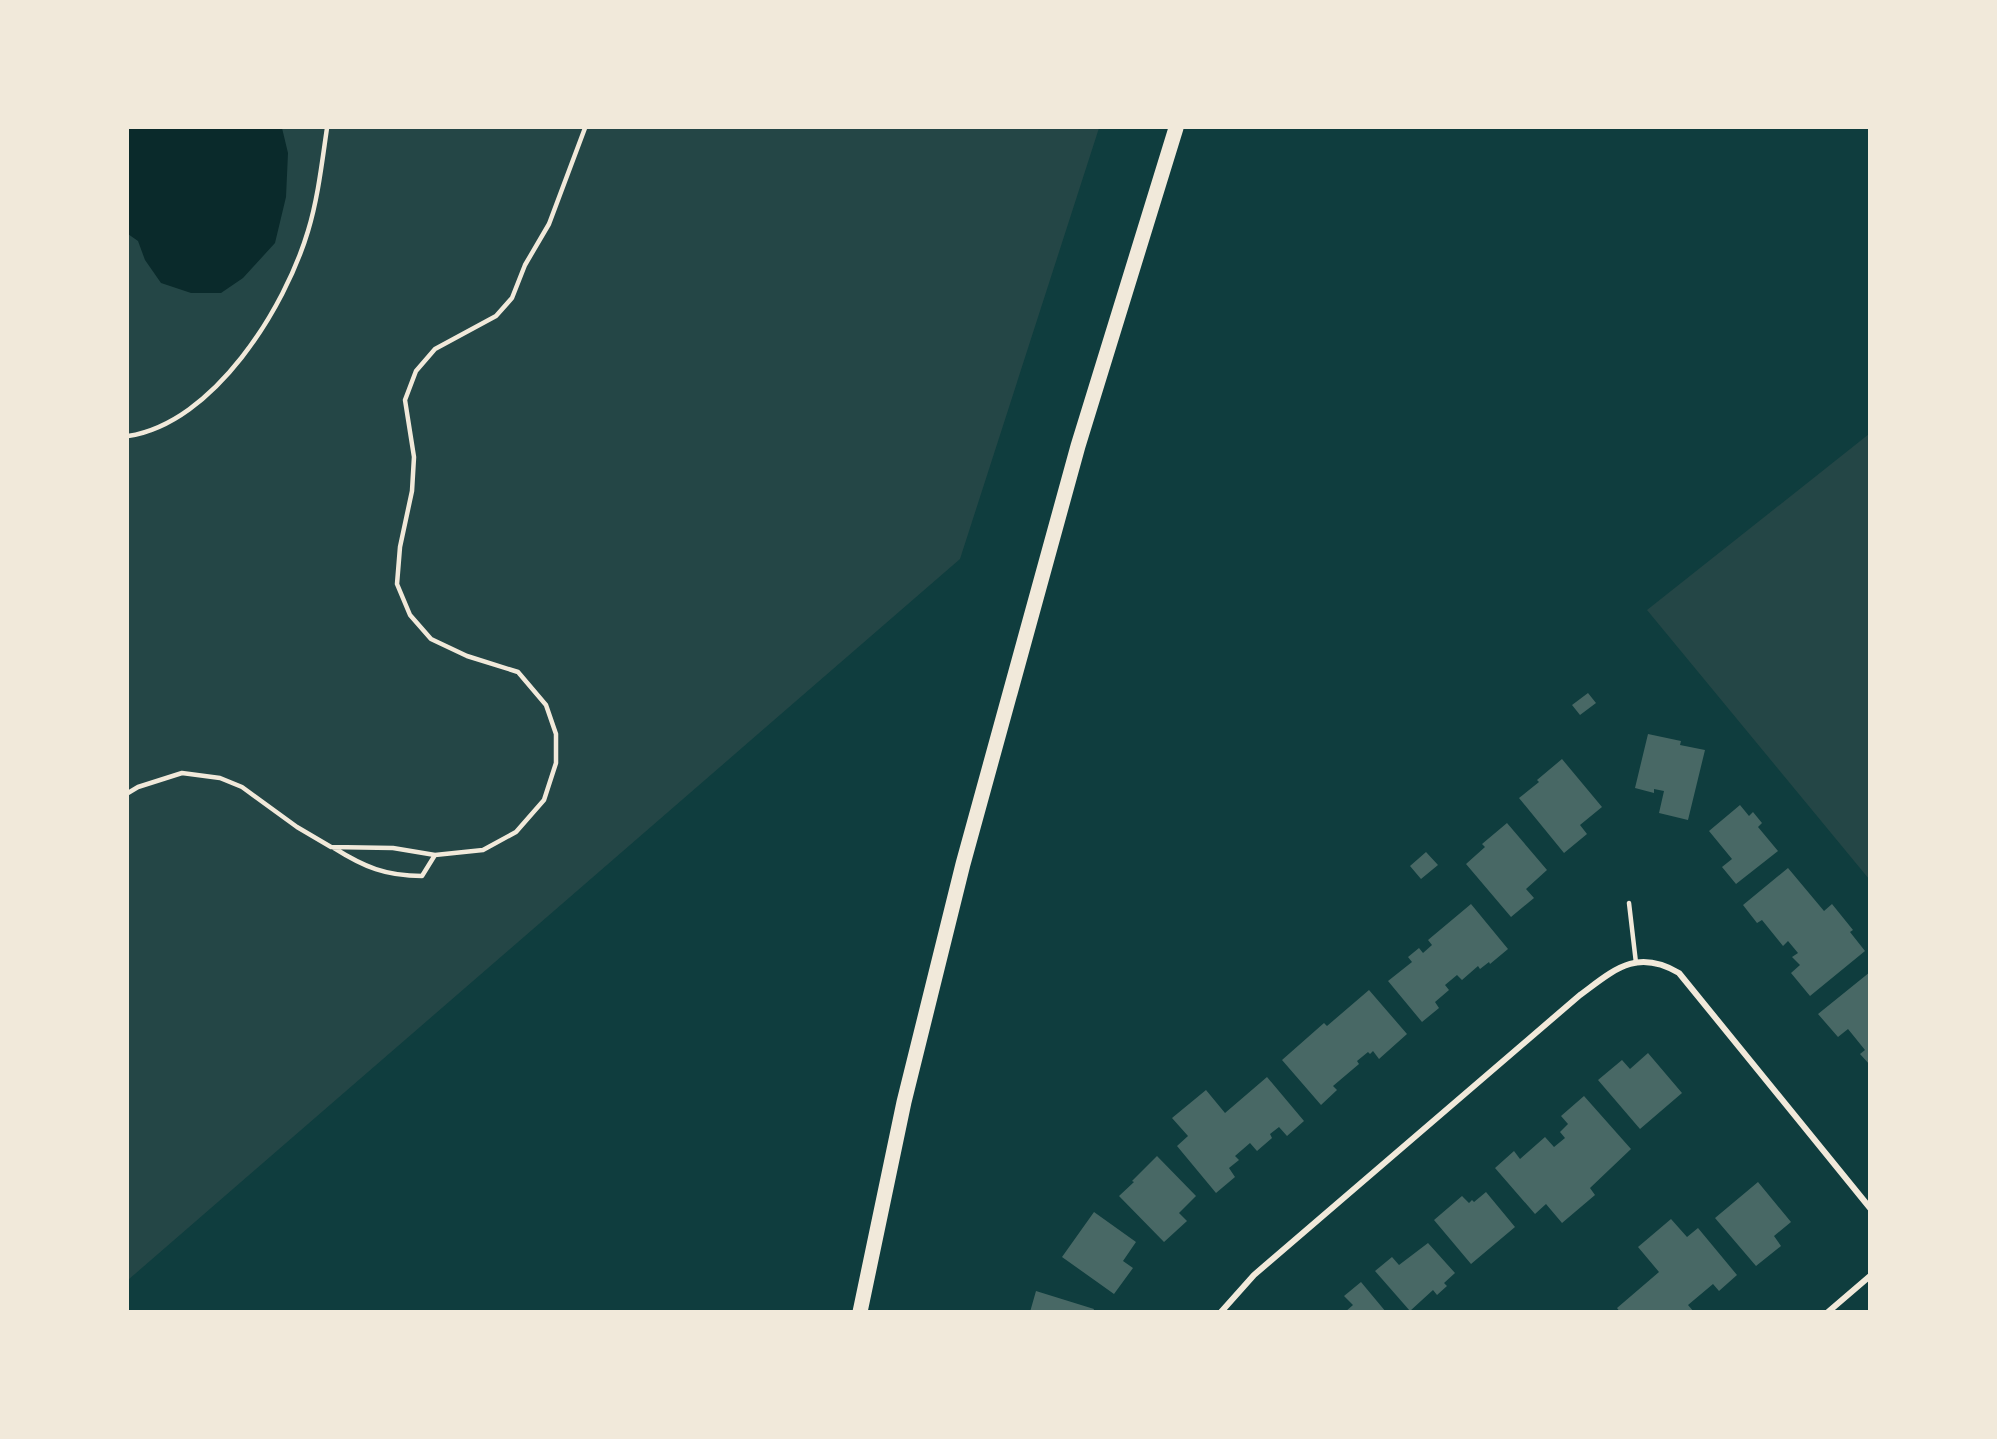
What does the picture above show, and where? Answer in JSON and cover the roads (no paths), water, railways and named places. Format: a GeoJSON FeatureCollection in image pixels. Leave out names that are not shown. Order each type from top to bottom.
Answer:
{"type":"FeatureCollection","features":[{"type":"Feature","properties":{"kind":"main road"},"geometry":{"type":"LineString","coordinates":[[860,1311],[904,1102],[963,864],[1078,446],[1176,128]]}},
{"type":"Feature","properties":{"kind":"street"},"geometry":{"type":"LineString","coordinates":[[1221,1311],[1254,1275],[1581,995],[1618,967],[1636,963],[1665,965],[1679,973],[1869,1208]]}},
{"type":"Feature","properties":{"kind":"street"},"geometry":{"type":"LineString","coordinates":[[1828,1311],[1869,1276]]}},
{"type":"Feature","properties":{"kind":"lane"},"geometry":{"type":"LineString","coordinates":[[128,436],[172,420],[214,389],[244,356],[283,294],[308,232],[322,169],[327,128]]}},
{"type":"Feature","properties":{"kind":"lane"},"geometry":{"type":"LineString","coordinates":[[331,847],[393,848],[435,855],[483,850],[516,832],[544,800],[556,763],[556,734],[546,705],[518,672],[467,656],[431,639],[410,615],[397,584],[400,547],[412,491],[414,457],[405,400],[416,371],[435,349],[496,316],[512,298],[525,265],[549,224],[585,128]]}},
{"type":"Feature","properties":{"kind":"lane"},"geometry":{"type":"LineString","coordinates":[[128,793],[182,773],[220,778],[242,787],[297,827],[360,865],[400,876],[422,876],[435,855]]}},
{"type":"Feature","properties":{"kind":"lane"},"geometry":{"type":"LineString","coordinates":[[1629,903],[1636,963]]}}]}
